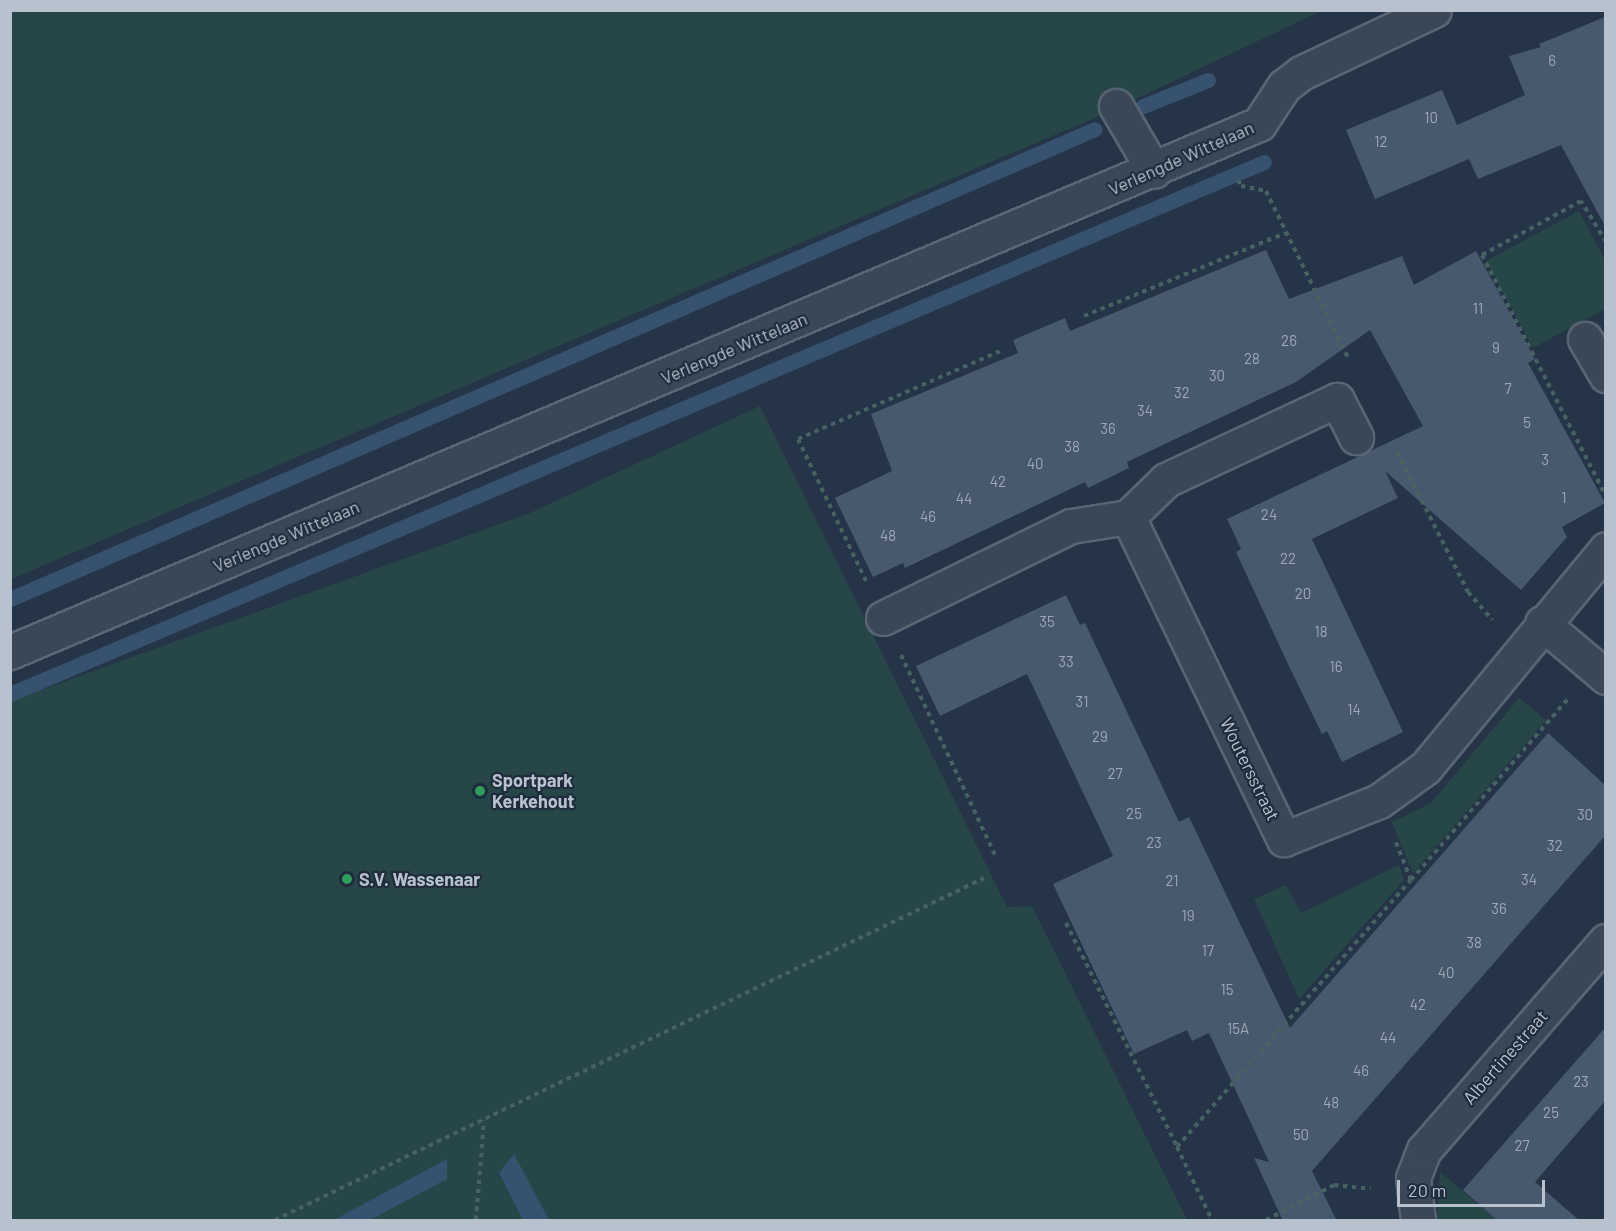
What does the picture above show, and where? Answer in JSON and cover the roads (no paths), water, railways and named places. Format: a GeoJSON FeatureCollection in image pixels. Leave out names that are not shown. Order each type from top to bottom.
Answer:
{"type":"FeatureCollection","features":[{"type":"Feature","properties":{"kind":"street","name":"Verlengde Wittelaan"},"geometry":{"type":"LineString","coordinates":[[10,652],[1154,171],[1259,124],[1284,86],[1314,65],[1434,10]]}},
{"type":"Feature","properties":{"kind":"street"},"geometry":{"type":"LineString","coordinates":[[1116,106],[1154,171]]}},
{"type":"Feature","properties":{"kind":"street"},"geometry":{"type":"LineString","coordinates":[[1585,339],[1605,375]]}},
{"type":"Feature","properties":{"kind":"street"},"geometry":{"type":"LineString","coordinates":[[883,618],[1071,526],[1128,517],[1166,480],[1337,400],[1356,437]]}},
{"type":"Feature","properties":{"kind":"street","name":"Woutersstraat"},"geometry":{"type":"LineString","coordinates":[[1128,517],[1284,839],[1379,801],[1425,768],[1519,648],[1605,549]]}},
{"type":"Feature","properties":{"kind":"street"},"geometry":{"type":"LineString","coordinates":[[1542,623],[1600,673]]}},
{"type":"Feature","properties":{"kind":"street","name":"Albertinestraat"},"geometry":{"type":"LineString","coordinates":[[1414,1197],[1424,1150],[1605,940]]}},
{"type":"Feature","properties":{"kind":"water"},"geometry":{"type":"Polygon","coordinates":[[[514,1154],[549,1220],[523,1220],[499,1173],[514,1154]]]}},
{"type":"Feature","properties":{"kind":"water"},"geometry":{"type":"Polygon","coordinates":[[[447,1159],[447,1179],[370,1220],[334,1220],[447,1159]]]}},
{"type":"Feature","properties":{"kind":"waterway"},"geometry":{"type":"LineString","coordinates":[[1143,106],[1208,80]]}},
{"type":"Feature","properties":{"kind":"waterway"},"geometry":{"type":"LineString","coordinates":[[10,599],[1095,129]]}},
{"type":"Feature","properties":{"kind":"waterway"},"geometry":{"type":"LineString","coordinates":[[10,694],[1264,162]]}},
{"type":"Feature","properties":{"kind":"place","name":"Sportpark Kerkehout"},"geometry":{"type":"Point","coordinates":[480,791]}},
{"type":"Feature","properties":{"kind":"place","name":"S.V. Wassenaar"},"geometry":{"type":"Point","coordinates":[347,879]}}]}
